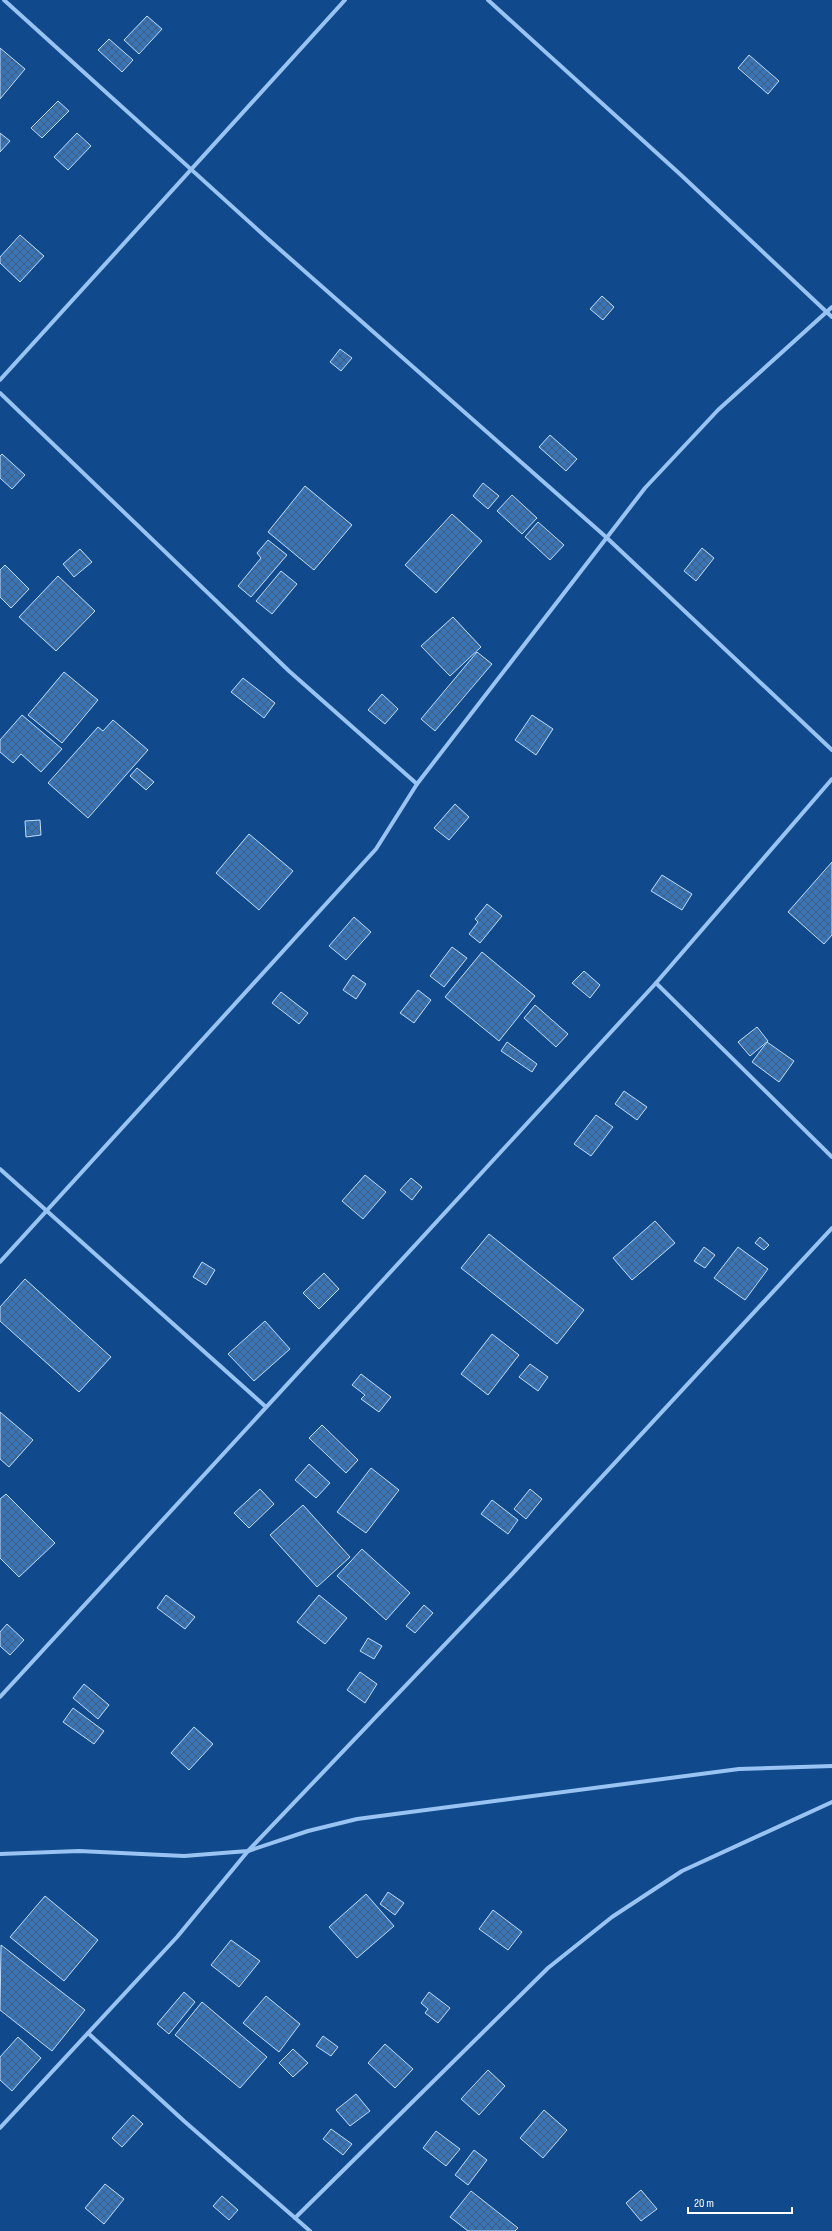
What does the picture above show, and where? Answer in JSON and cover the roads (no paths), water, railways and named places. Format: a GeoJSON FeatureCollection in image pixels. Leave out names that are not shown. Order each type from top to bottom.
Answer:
{"type":"FeatureCollection","features":[{"type":"Feature","properties":{"kind":"street"},"geometry":{"type":"LineString","coordinates":[[4,0],[606,537],[832,750]]}},
{"type":"Feature","properties":{"kind":"street"},"geometry":{"type":"LineString","coordinates":[[0,380],[345,0]]}},
{"type":"Feature","properties":{"kind":"street"},"geometry":{"type":"LineString","coordinates":[[488,0],[681,175],[832,317]]}},
{"type":"Feature","properties":{"kind":"street"},"geometry":{"type":"LineString","coordinates":[[0,1262],[376,849],[417,784],[645,488],[718,410],[832,307]]}},
{"type":"Feature","properties":{"kind":"street"},"geometry":{"type":"LineString","coordinates":[[0,393],[289,672],[417,784]]}},
{"type":"Feature","properties":{"kind":"street"},"geometry":{"type":"LineString","coordinates":[[0,1697],[266,1407],[403,1261],[656,983],[832,779]]}},
{"type":"Feature","properties":{"kind":"street"},"geometry":{"type":"LineString","coordinates":[[656,983],[832,1157]]}},
{"type":"Feature","properties":{"kind":"street"},"geometry":{"type":"LineString","coordinates":[[0,1169],[266,1407]]}},
{"type":"Feature","properties":{"kind":"street"},"geometry":{"type":"LineString","coordinates":[[0,2128],[177,1937],[248,1851],[513,1573],[832,1228]]}},
{"type":"Feature","properties":{"kind":"street"},"geometry":{"type":"LineString","coordinates":[[0,1854],[79,1851],[184,1856],[248,1851],[308,1831],[357,1819],[739,1769],[832,1766]]}},
{"type":"Feature","properties":{"kind":"street"},"geometry":{"type":"LineString","coordinates":[[295,2218],[548,1968],[612,1917],[682,1872],[832,1802]]}},
{"type":"Feature","properties":{"kind":"street"},"geometry":{"type":"LineString","coordinates":[[88,2033],[184,2122],[310,2231]]}}]}
